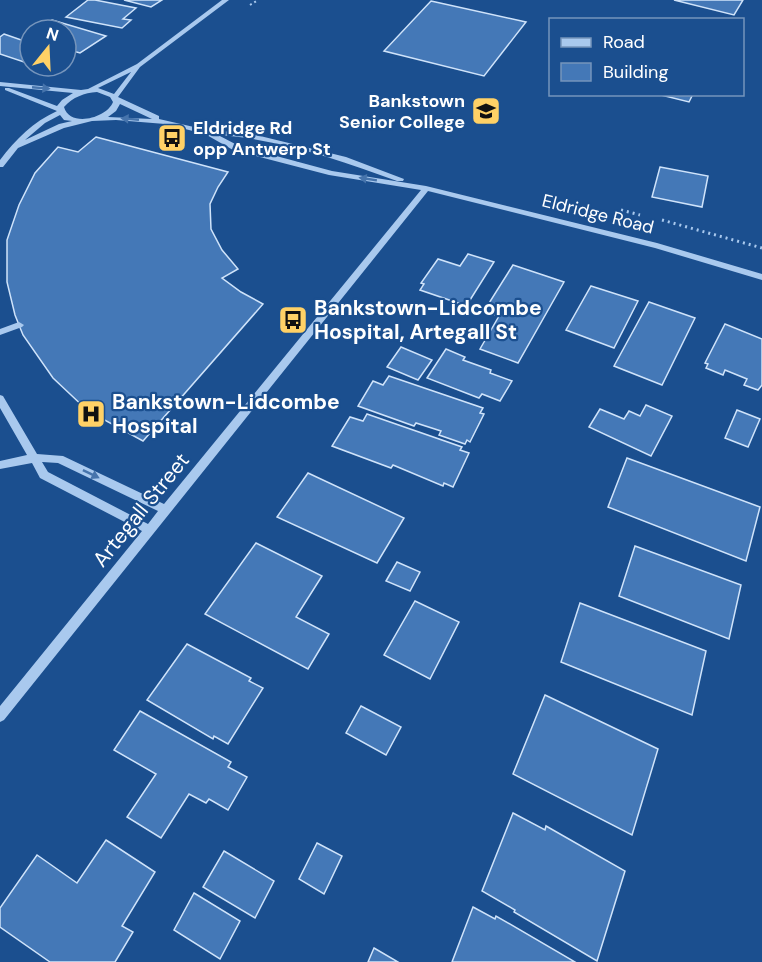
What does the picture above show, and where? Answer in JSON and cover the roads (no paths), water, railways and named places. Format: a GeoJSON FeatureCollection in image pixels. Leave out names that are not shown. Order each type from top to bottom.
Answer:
{"type":"FeatureCollection","features":[{"type":"Feature","properties":{"kind":"street"},"geometry":{"type":"LineString","coordinates":[[0,165],[35,125],[60,111],[66,99],[139,65],[226,0]]}},
{"type":"Feature","properties":{"kind":"street"},"geometry":{"type":"LineString","coordinates":[[95,120],[114,110],[115,98],[139,65]]}},
{"type":"Feature","properties":{"kind":"street"},"geometry":{"type":"LineString","coordinates":[[0,85],[85,91]]}},
{"type":"Feature","properties":{"kind":"street"},"geometry":{"type":"LineString","coordinates":[[0,85],[60,111],[67,118],[80,121]]}},
{"type":"Feature","properties":{"kind":"street","name":"Eldridge Road"},"geometry":{"type":"LineString","coordinates":[[85,91],[102,91],[165,122]]}},
{"type":"Feature","properties":{"kind":"street","name":"Eldridge Road"},"geometry":{"type":"LineString","coordinates":[[80,121],[116,118],[165,122],[207,132],[248,135],[324,154],[426,188],[657,246],[762,277]]}},
{"type":"Feature","properties":{"kind":"street"},"geometry":{"type":"LineString","coordinates":[[18,146],[44,133],[80,121]]}},
{"type":"Feature","properties":{"kind":"street","name":"Eldridge Road"},"geometry":{"type":"LineString","coordinates":[[207,132],[236,148],[322,171],[426,188]]}},
{"type":"Feature","properties":{"kind":"street","name":"Artegall Street"},"geometry":{"type":"LineString","coordinates":[[0,716],[426,188]]}},
{"type":"Feature","properties":{"kind":"street"},"geometry":{"type":"LineString","coordinates":[[0,332],[19,325]]}},
{"type":"Feature","properties":{"kind":"street"},"geometry":{"type":"LineString","coordinates":[[0,399],[44,475],[150,530]]}},
{"type":"Feature","properties":{"kind":"street"},"geometry":{"type":"LineString","coordinates":[[0,465],[36,458],[60,459],[166,510]]}},
{"type":"Feature","properties":{"kind":"place","name":"Bankstown Senior College"},"geometry":{"type":"Point","coordinates":[486,111]}},
{"type":"Feature","properties":{"kind":"place","name":"Eldridge Rd opp Antwerp St"},"geometry":{"type":"Point","coordinates":[172,138]}},
{"type":"Feature","properties":{"kind":"place","name":"Bankstown-Lidcombe Hospital, Artegall St"},"geometry":{"type":"Point","coordinates":[293,320]}},
{"type":"Feature","properties":{"kind":"place","name":"Bankstown-Lidcombe Hospital"},"geometry":{"type":"Point","coordinates":[91,414]}}]}
